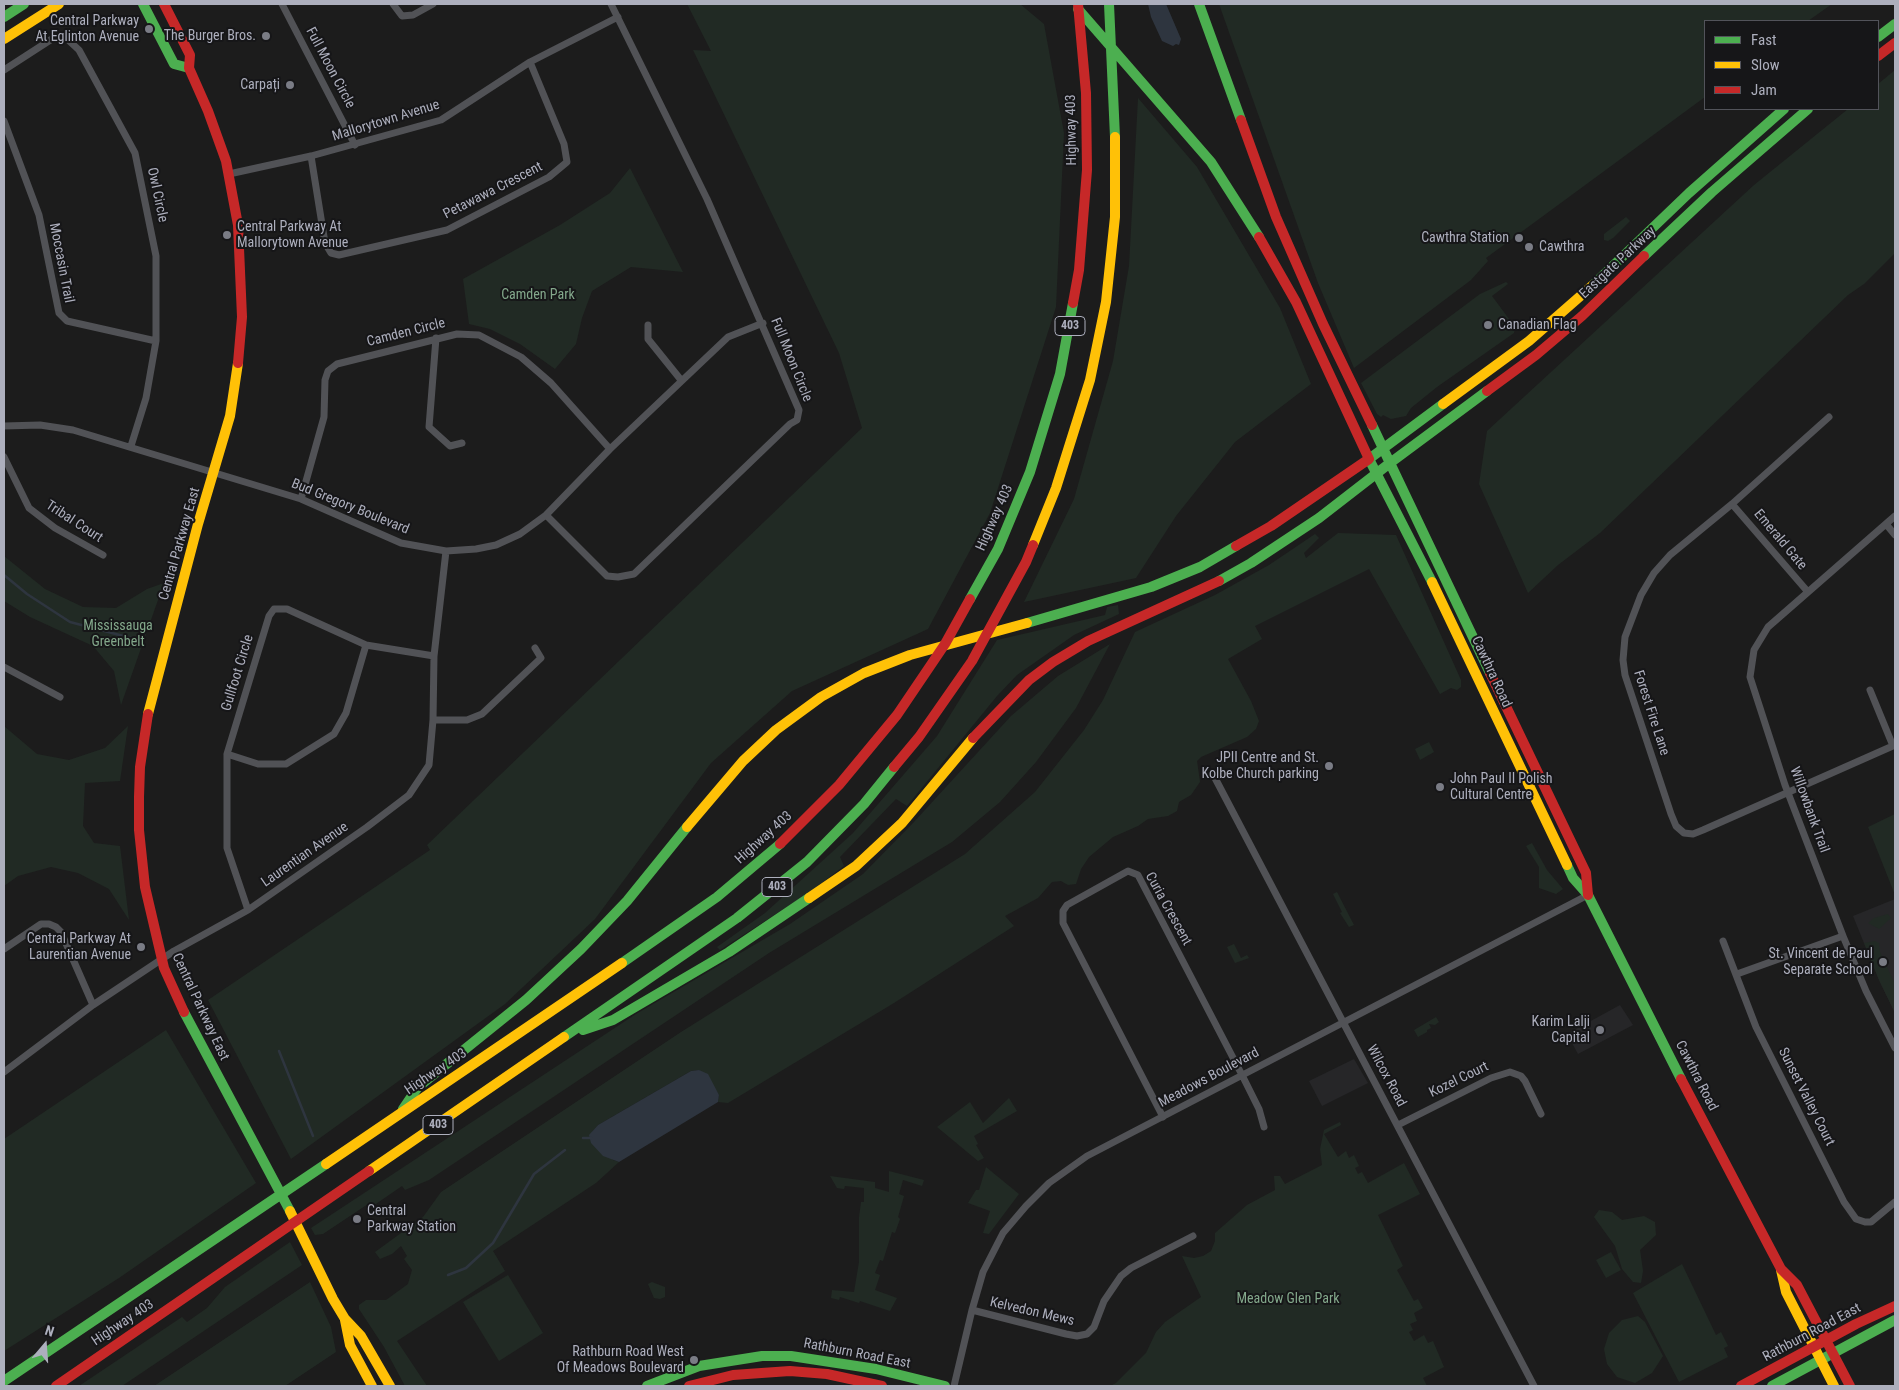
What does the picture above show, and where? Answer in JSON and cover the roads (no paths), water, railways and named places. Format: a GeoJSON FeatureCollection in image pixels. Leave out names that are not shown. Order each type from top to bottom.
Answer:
{"type":"FeatureCollection","features":[{"type":"Feature","properties":{"kind":"main road"},"geometry":{"type":"LineString","coordinates":[[4,17],[24,4]]}},
{"type":"Feature","properties":{"kind":"main road"},"geometry":{"type":"LineString","coordinates":[[4,39],[59,4]]}},
{"type":"Feature","properties":{"kind":"main road"},"geometry":{"type":"LineString","coordinates":[[143,4],[174,64],[189,68]]}},
{"type":"Feature","properties":{"kind":"main road","name":"Central Parkway East"},"geometry":{"type":"LineString","coordinates":[[164,4],[190,55],[189,68],[208,111],[229,174],[240,250],[242,317],[234,396],[214,474],[198,524],[149,714],[140,767],[139,830],[145,887],[161,959],[193,1031],[290,1209],[345,1319],[350,1345],[372,1386]]}},
{"type":"Feature","properties":{"kind":"main road","name":"Cawthra Road"},"geometry":{"type":"LineString","coordinates":[[1073,4],[1211,162],[1266,248],[1296,302],[1376,474],[1446,610],[1573,878],[1588,895],[1696,1108],[1781,1269],[1786,1292],[1834,1386]]}},
{"type":"Feature","properties":{"kind":"main road","name":"Highway 403"},"geometry":{"type":"LineString","coordinates":[[4,1381],[680,924],[752,868],[806,819],[844,780],[897,715],[945,644],[980,583],[1015,511],[1049,413],[1068,338],[1079,270],[1087,170],[1086,102],[1078,4]]}},
{"type":"Feature","properties":{"kind":"main road","name":"Highway 403"},"geometry":{"type":"LineString","coordinates":[[56,1386],[305,1217],[737,918],[806,862],[864,804],[919,737],[972,661],[1009,596],[1042,526],[1071,446],[1090,380],[1106,302],[1114,226],[1116,158],[1108,4]]}},
{"type":"Feature","properties":{"kind":"main road","name":"Cawthra Road"},"geometry":{"type":"LineString","coordinates":[[1199,4],[1276,217],[1382,448],[1586,873],[1588,895]]}},
{"type":"Feature","properties":{"kind":"main road"},"geometry":{"type":"LineString","coordinates":[[1879,36],[1895,24]]}},
{"type":"Feature","properties":{"kind":"main road"},"geometry":{"type":"LineString","coordinates":[[1879,55],[1895,43]]}},
{"type":"Feature","properties":{"kind":"main road","name":"Eastgate Parkway"},"geometry":{"type":"LineString","coordinates":[[399,1114],[418,1087],[526,1000],[605,926],[712,795],[752,751],[793,717],[821,697],[880,666],[931,648],[1132,593],[1200,567],[1271,526],[1369,459],[1529,341],[1613,268],[1689,193],[1783,110]]}},
{"type":"Feature","properties":{"kind":"main road","name":"Eastgate Parkway"},"geometry":{"type":"LineString","coordinates":[[570,1033],[614,1020],[750,939],[856,866],[902,823],[959,753],[1029,680],[1053,662],[1088,641],[1208,586],[1251,563],[1319,518],[1536,355],[1582,316],[1712,192],[1807,110]]}},
{"type":"Feature","properties":{"kind":"main road","name":"Cawthra Road"},"geometry":{"type":"LineString","coordinates":[[1781,1269],[1797,1285],[1850,1386]]}},
{"type":"Feature","properties":{"kind":"main road","name":"Rathburn Road East"},"geometry":{"type":"LineString","coordinates":[[1741,1386],[1826,1340],[1895,1306]]}},
{"type":"Feature","properties":{"kind":"main road","name":"Central Parkway East"},"geometry":{"type":"LineString","coordinates":[[345,1319],[361,1336],[390,1386]]}},
{"type":"Feature","properties":{"kind":"main road","name":"Rathburn Road East"},"geometry":{"type":"LineString","coordinates":[[1772,1386],[1895,1320]]}},
{"type":"Feature","properties":{"kind":"main road","name":"Rathburn Road East"},"geometry":{"type":"LineString","coordinates":[[647,1386],[699,1366],[762,1356],[791,1356],[876,1369],[945,1386]]}},
{"type":"Feature","properties":{"kind":"main road","name":"Rathburn Road East"},"geometry":{"type":"LineString","coordinates":[[689,1386],[733,1375],[790,1371],[827,1374],[882,1386]]}},
{"type":"Feature","properties":{"kind":"street","name":"Full Moon Circle"},"geometry":{"type":"LineString","coordinates":[[282,4],[355,145]]}},
{"type":"Feature","properties":{"kind":"street"},"geometry":{"type":"LineString","coordinates":[[393,4],[402,16],[412,15],[433,4]]}},
{"type":"Feature","properties":{"kind":"street","name":"Full Moon Circle"},"geometry":{"type":"LineString","coordinates":[[546,515],[607,576],[618,577],[634,574],[790,424],[797,420],[800,410],[763,322],[707,199],[611,4]]}},
{"type":"Feature","properties":{"kind":"street","name":"Mallorytown Avenue"},"geometry":{"type":"LineString","coordinates":[[229,174],[355,145],[441,120],[530,62],[618,17]]}},
{"type":"Feature","properties":{"kind":"street","name":"Owl Circle"},"geometry":{"type":"LineString","coordinates":[[4,70],[55,37],[66,38],[79,50],[135,153],[156,256],[156,341],[146,398],[131,446]]}},
{"type":"Feature","properties":{"kind":"street","name":"Petawawa Crescent"},"geometry":{"type":"LineString","coordinates":[[311,156],[325,243],[332,253],[339,255],[447,230],[549,177],[567,162],[564,144],[530,62]]}},
{"type":"Feature","properties":{"kind":"street","name":"Moccasin Trail"},"geometry":{"type":"LineString","coordinates":[[4,121],[39,214],[59,313],[67,321],[80,322],[156,341]]}},
{"type":"Feature","properties":{"kind":"street","name":"Bud Gregory Boulevard"},"geometry":{"type":"LineString","coordinates":[[4,426],[48,426],[73,430],[301,499],[401,542],[446,550],[476,549],[496,545],[520,534],[546,515],[681,380],[728,337],[763,322]]}},
{"type":"Feature","properties":{"kind":"street"},"geometry":{"type":"LineString","coordinates":[[648,326],[648,339],[681,380]]}},
{"type":"Feature","properties":{"kind":"street","name":"Camden Circle"},"geometry":{"type":"LineString","coordinates":[[301,499],[324,417],[325,380],[328,371],[337,364],[457,334],[479,335],[521,357],[551,383],[610,450]]}},
{"type":"Feature","properties":{"kind":"street"},"geometry":{"type":"LineString","coordinates":[[436,338],[429,427],[450,446],[462,444]]}},
{"type":"Feature","properties":{"kind":"street","name":"Forest Fire Lane"},"geometry":{"type":"LineString","coordinates":[[1829,417],[1732,504],[1670,555],[1654,573],[1641,595],[1625,637],[1623,660],[1625,675],[1671,814],[1676,826],[1684,833],[1693,834],[1703,830],[1894,745]]}},
{"type":"Feature","properties":{"kind":"street","name":"Tribal Court"},"geometry":{"type":"LineString","coordinates":[[4,457],[29,508],[55,528],[102,556]]}},
{"type":"Feature","properties":{"kind":"street","name":"Emerald Gate"},"geometry":{"type":"LineString","coordinates":[[1732,504],[1808,592]]}},
{"type":"Feature","properties":{"kind":"street"},"geometry":{"type":"LineString","coordinates":[[1808,592],[1895,516]]}},
{"type":"Feature","properties":{"kind":"street"},"geometry":{"type":"LineString","coordinates":[[1886,524],[1895,535]]}},
{"type":"Feature","properties":{"kind":"street","name":"Laurentian Avenue"},"geometry":{"type":"LineString","coordinates":[[4,1072],[93,1005],[161,959],[248,910],[367,827],[409,795],[429,765],[433,720],[434,656],[446,550]]}},
{"type":"Feature","properties":{"kind":"street","name":"Willowbank Trail"},"geometry":{"type":"LineString","coordinates":[[1808,592],[1768,627],[1759,639],[1750,663],[1753,690],[1788,792],[1843,936],[1866,991],[1895,1048]]}},
{"type":"Feature","properties":{"kind":"street","name":"Gullfoot Circle"},"geometry":{"type":"LineString","coordinates":[[248,910],[227,848],[227,754],[268,616],[274,610],[287,609],[366,645],[434,656]]}},
{"type":"Feature","properties":{"kind":"street"},"geometry":{"type":"LineString","coordinates":[[227,754],[258,764],[286,764],[334,734],[346,713],[366,645]]}},
{"type":"Feature","properties":{"kind":"street"},"geometry":{"type":"LineString","coordinates":[[433,720],[467,720],[482,714],[541,658],[535,648]]}},
{"type":"Feature","properties":{"kind":"street"},"geometry":{"type":"LineString","coordinates":[[4,667],[60,697]]}},
{"type":"Feature","properties":{"kind":"street"},"geometry":{"type":"LineString","coordinates":[[1870,690],[1894,745]]}},
{"type":"Feature","properties":{"kind":"street","name":"Wilcox Road"},"geometry":{"type":"LineString","coordinates":[[1215,778],[1534,1386]]}},
{"type":"Feature","properties":{"kind":"street","name":"Curia Crescent"},"geometry":{"type":"LineString","coordinates":[[1162,1117],[1063,923],[1063,911],[1067,905],[1113,877],[1128,871],[1138,874],[1259,1109],[1264,1127]]}},
{"type":"Feature","properties":{"kind":"street","name":"Meadows Boulevard"},"geometry":{"type":"LineString","coordinates":[[954,1386],[972,1310],[984,1272],[1003,1233],[1029,1202],[1049,1183],[1087,1156],[1588,895]]}},
{"type":"Feature","properties":{"kind":"street"},"geometry":{"type":"LineString","coordinates":[[4,949],[41,924],[49,924],[56,927],[61,932],[93,1005]]}},
{"type":"Feature","properties":{"kind":"street"},"geometry":{"type":"LineString","coordinates":[[1737,974],[1843,936]]}},
{"type":"Feature","properties":{"kind":"street","name":"Sunset Valley Court"},"geometry":{"type":"LineString","coordinates":[[1723,941],[1756,1027],[1844,1202],[1856,1219],[1865,1222],[1871,1222],[1895,1202]]}},
{"type":"Feature","properties":{"kind":"street","name":"Kozel Court"},"geometry":{"type":"LineString","coordinates":[[1398,1125],[1491,1078],[1510,1072],[1520,1076],[1525,1081],[1542,1114]]}},
{"type":"Feature","properties":{"kind":"street","name":"Kelvedon Mews"},"geometry":{"type":"LineString","coordinates":[[972,1310],[1066,1334],[1077,1336],[1087,1334],[1094,1327],[1104,1301],[1121,1276],[1131,1268],[1193,1236]]}},
{"type":"Feature","properties":{"kind":"waterway"},"geometry":{"type":"LineString","coordinates":[[4,575],[27,594],[70,622],[131,638]]}},
{"type":"Feature","properties":{"kind":"waterway"},"geometry":{"type":"LineString","coordinates":[[279,1051],[313,1136]]}},
{"type":"Feature","properties":{"kind":"waterway"},"geometry":{"type":"LineString","coordinates":[[583,1138],[591,1138]]}},
{"type":"Feature","properties":{"kind":"waterway"},"geometry":{"type":"LineString","coordinates":[[448,1275],[466,1268],[493,1243],[534,1174],[565,1150]]}},
{"type":"Feature","properties":{"kind":"place","name":"Central Parkway At Eglinton Avenue"},"geometry":{"type":"Point","coordinates":[149,29]}},
{"type":"Feature","properties":{"kind":"place","name":"The Burger Bros."},"geometry":{"type":"Point","coordinates":[266,36]}},
{"type":"Feature","properties":{"kind":"place","name":"Carpați"},"geometry":{"type":"Point","coordinates":[290,85]}},
{"type":"Feature","properties":{"kind":"place","name":"Central Parkway At Mallorytown Avenue"},"geometry":{"type":"Point","coordinates":[227,235]}},
{"type":"Feature","properties":{"kind":"place","name":"Cawthra Station"},"geometry":{"type":"Point","coordinates":[1519,238]}},
{"type":"Feature","properties":{"kind":"place","name":"Cawthra"},"geometry":{"type":"Point","coordinates":[1529,247]}},
{"type":"Feature","properties":{"kind":"place","name":"Canadian Flag"},"geometry":{"type":"Point","coordinates":[1488,325]}},
{"type":"Feature","properties":{"kind":"place","name":"JPII Centre and St. Kolbe Church parking"},"geometry":{"type":"Point","coordinates":[1329,766]}},
{"type":"Feature","properties":{"kind":"place","name":"John Paul II Polish Cultural Centre"},"geometry":{"type":"Point","coordinates":[1440,787]}},
{"type":"Feature","properties":{"kind":"place","name":"Central Parkway At Laurentian Avenue"},"geometry":{"type":"Point","coordinates":[141,947]}},
{"type":"Feature","properties":{"kind":"place","name":"St. Vincent de Paul Separate School"},"geometry":{"type":"Point","coordinates":[1883,962]}},
{"type":"Feature","properties":{"kind":"place","name":"Karim Lalji Capital"},"geometry":{"type":"Point","coordinates":[1600,1030]}},
{"type":"Feature","properties":{"kind":"place","name":"Central Parkway Station"},"geometry":{"type":"Point","coordinates":[357,1219]}},
{"type":"Feature","properties":{"kind":"place","name":"Rathburn Road West Of Meadows Boulevard"},"geometry":{"type":"Point","coordinates":[694,1360]}},
{"type":"Feature","properties":{"kind":"park label","name":"Camden Park"},"geometry":{"type":"Point","coordinates":[538,295]}},
{"type":"Feature","properties":{"kind":"park label","name":"Mississauga Greenbelt"},"geometry":{"type":"Point","coordinates":[118,634]}},
{"type":"Feature","properties":{"kind":"park label","name":"Meadow Glen Park"},"geometry":{"type":"Point","coordinates":[1288,1299]}}]}
